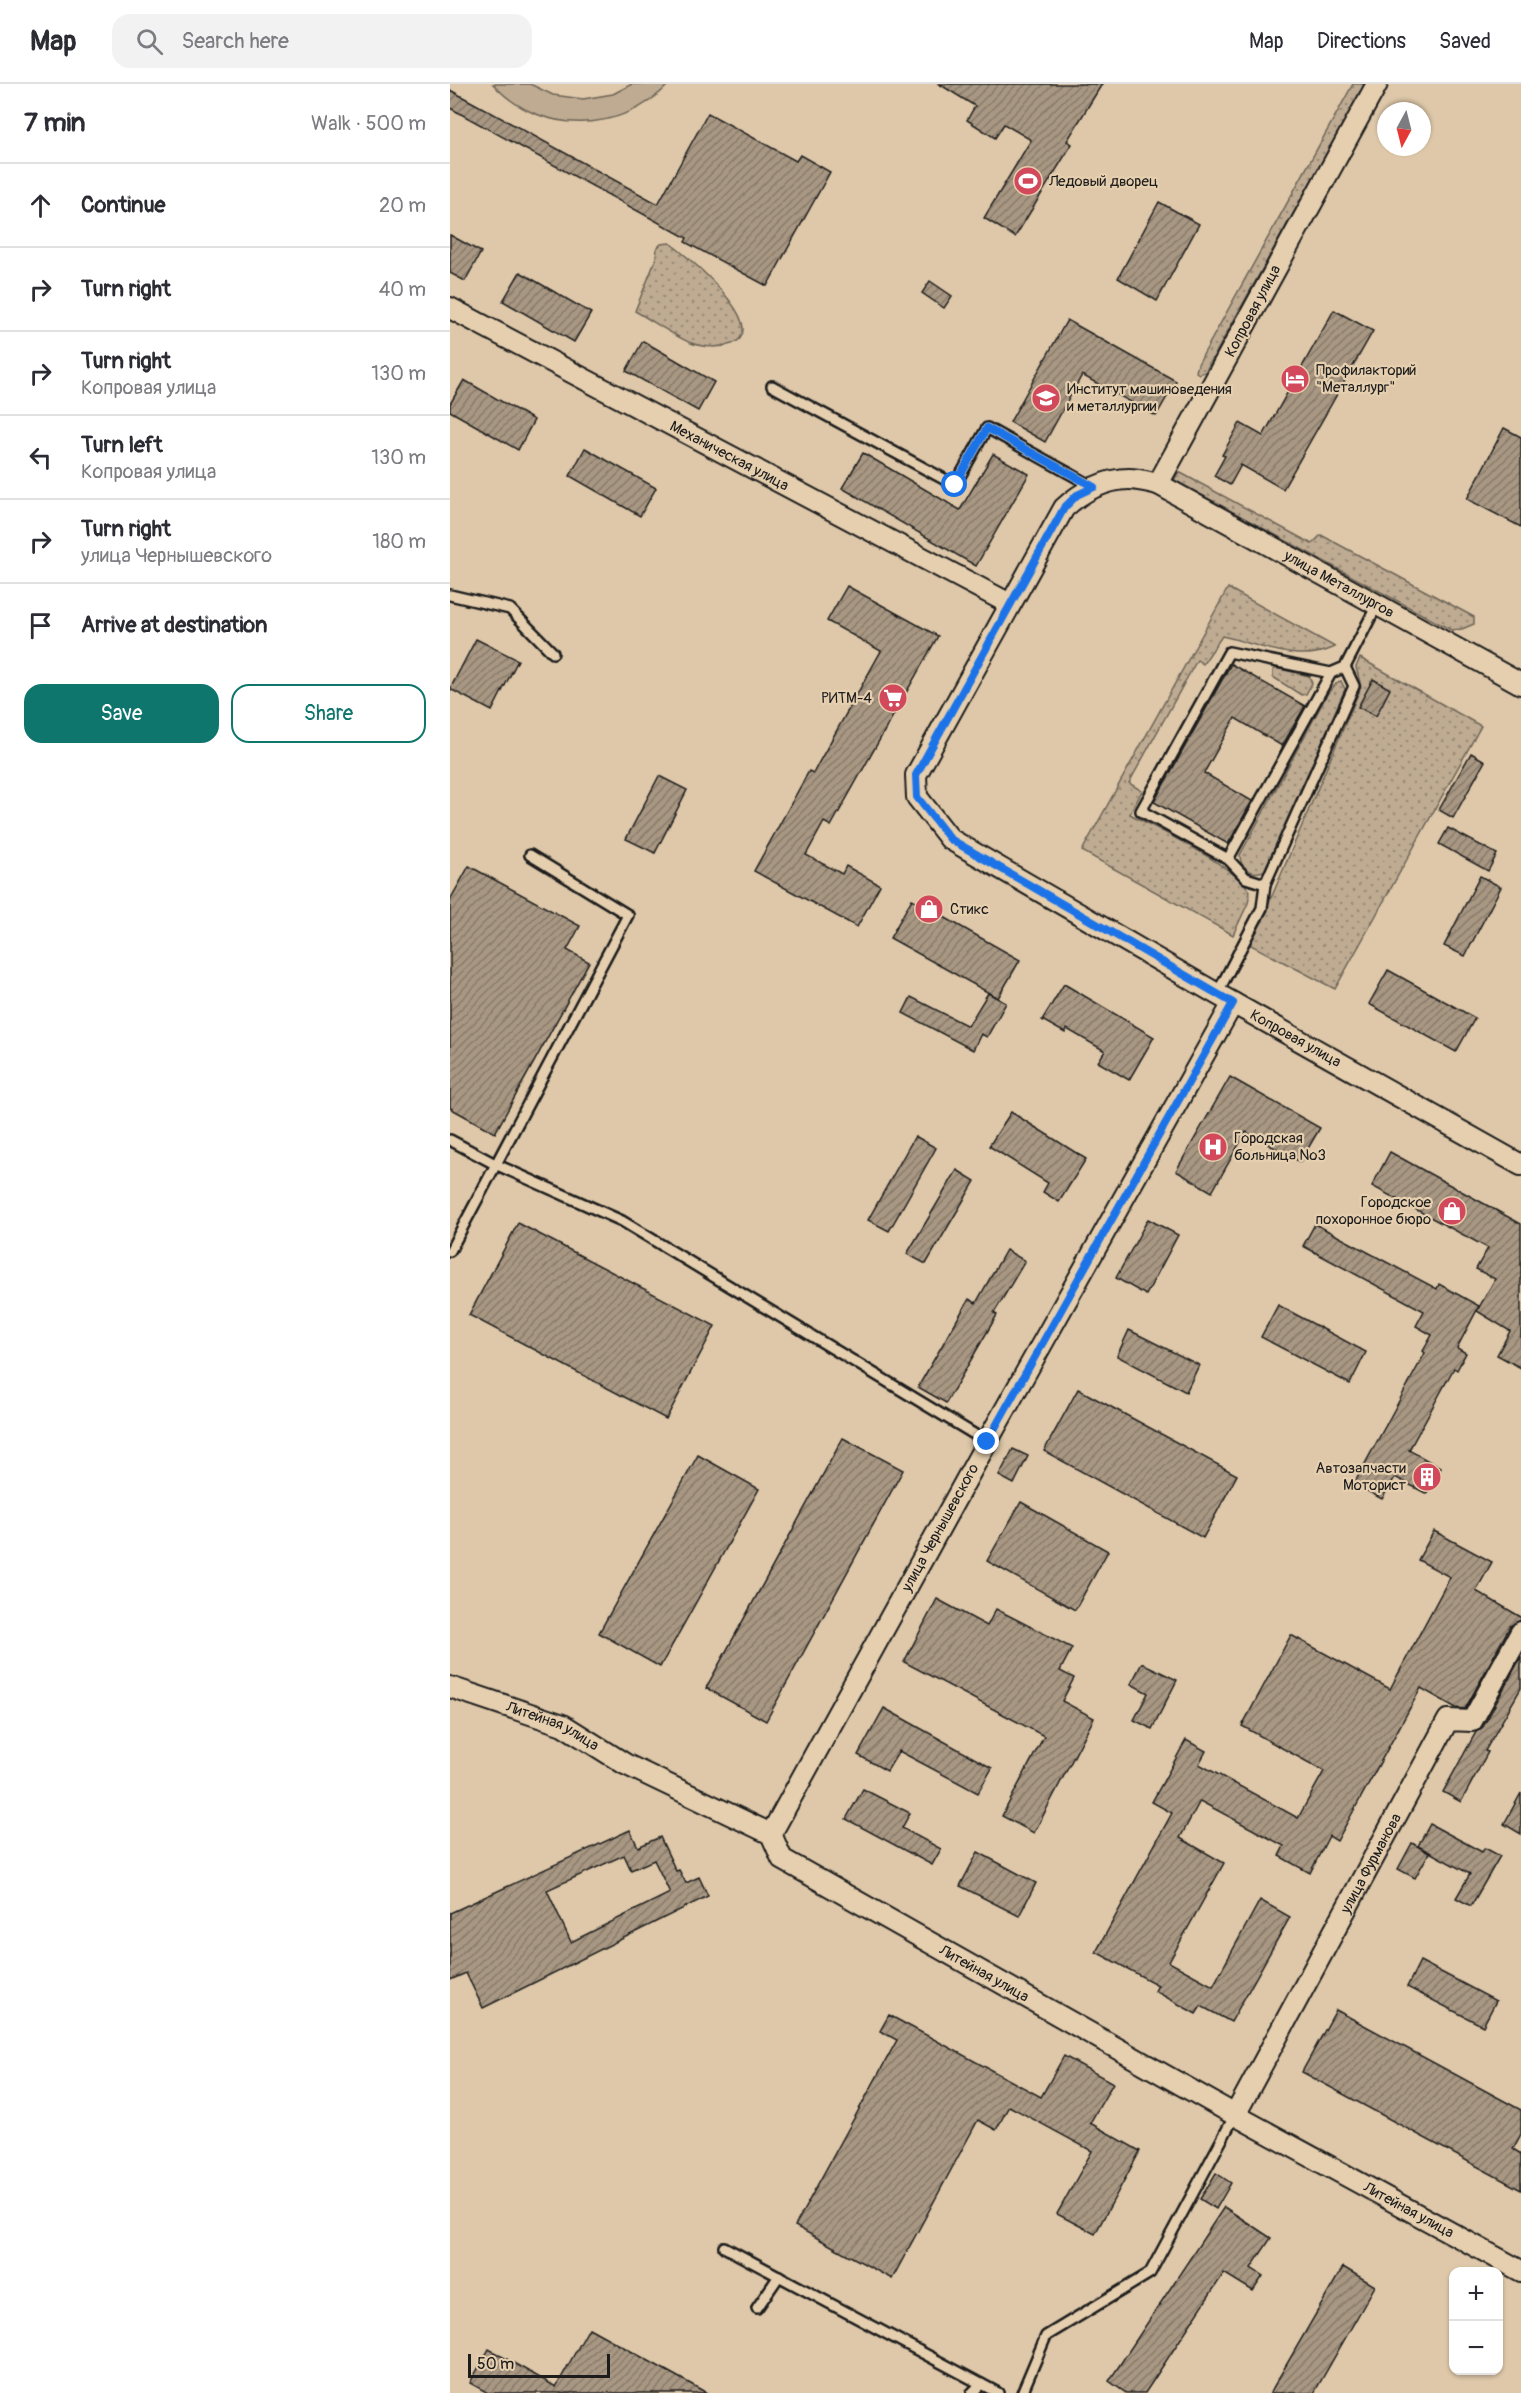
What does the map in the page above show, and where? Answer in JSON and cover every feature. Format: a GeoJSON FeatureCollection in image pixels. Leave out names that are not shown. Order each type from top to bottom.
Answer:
{"type":"FeatureCollection","features":[{"type":"Feature","properties":{"kind":"street","name":"Копровая улица"},"geometry":{"type":"LineString","coordinates":[[1377,84],[1158,484],[1129,478],[1094,487],[1077,495],[1064,508],[916,775],[917,797],[950,839],[1225,999],[1521,1165]]}},
{"type":"Feature","properties":{"kind":"street","name":"Механическая улица"},"geometry":{"type":"LineString","coordinates":[[450,308],[1010,604]]}},
{"type":"Feature","properties":{"kind":"street","name":"улица Металлургов"},"geometry":{"type":"LineString","coordinates":[[1158,484],[1521,684]]}},
{"type":"Feature","properties":{"kind":"street","name":"улица Чернышевского"},"geometry":{"type":"LineString","coordinates":[[771,1834],[987,1442],[1225,999]]}},
{"type":"Feature","properties":{"kind":"street","name":"улица Фурманова"},"geometry":{"type":"LineString","coordinates":[[1235,2115],[1448,1720],[1472,1720],[1521,1632]]}},
{"type":"Feature","properties":{"kind":"street","name":"Литейная улица"},"geometry":{"type":"LineString","coordinates":[[450,1687],[563,1725],[625,1764],[771,1834],[782,1859],[1235,2115],[1521,2271]]}},
{"type":"Feature","properties":{"kind":"lane"},"geometry":{"type":"LineString","coordinates":[[772,386],[955,485],[987,428],[1094,487]]}},
{"type":"Feature","properties":{"kind":"lane"},"geometry":{"type":"LineString","coordinates":[[450,595],[510,609],[553,653]]}},
{"type":"Feature","properties":{"kind":"lane"},"geometry":{"type":"LineString","coordinates":[[1265,884],[1246,878],[1228,860],[1141,811],[1229,652],[1331,673],[1345,667],[1377,604]]}},
{"type":"Feature","properties":{"kind":"lane"},"geometry":{"type":"LineString","coordinates":[[1225,999],[1262,908],[1265,884],[1354,686],[1345,667]]}},
{"type":"Feature","properties":{"kind":"lane"},"geometry":{"type":"LineString","coordinates":[[1228,860],[1331,673]]}},
{"type":"Feature","properties":{"kind":"lane"},"geometry":{"type":"LineString","coordinates":[[450,1251],[628,915],[530,855]]}},
{"type":"Feature","properties":{"kind":"lane"},"geometry":{"type":"LineString","coordinates":[[450,1140],[495,1164],[622,1221],[987,1442]]}},
{"type":"Feature","properties":{"kind":"lane"},"geometry":{"type":"LineString","coordinates":[[1022,2393],[1046,2336],[1150,2273],[1235,2115]]}},
{"type":"Feature","properties":{"kind":"lane"},"geometry":{"type":"LineString","coordinates":[[724,2247],[998,2393]]}},
{"type":"Feature","properties":{"kind":"lane"},"geometry":{"type":"LineString","coordinates":[[757,2308],[778,2276]]}},
{"type":"Feature","properties":{"kind":"lane"},"geometry":{"type":"LineString","coordinates":[[972,2393],[981,2384]]}},
{"type":"Feature","properties":{"kind":"shaded area"},"geometry":{"type":"Polygon","coordinates":[[[493,84],[530,84],[553,95],[583,99],[613,94],[632,84],[669,84],[650,100],[629,112],[605,120],[581,122],[557,120],[533,113],[512,101],[493,84]]]}},
{"type":"Feature","properties":{"kind":"shaded area"},"geometry":{"type":"Polygon","coordinates":[[[1353,84],[1365,84],[1205,372],[1199,374],[1196,372],[1198,364],[1353,84]]]}},
{"type":"Feature","properties":{"kind":"shaded area"},"geometry":{"type":"Polygon","coordinates":[[[670,243],[707,275],[735,307],[742,323],[742,335],[732,344],[712,347],[691,343],[635,311],[656,259],[657,248],[661,244],[670,243]]]}},
{"type":"Feature","properties":{"kind":"shaded area"},"geometry":{"type":"Polygon","coordinates":[[[1179,472],[1312,544],[1321,535],[1474,617],[1474,624],[1462,629],[1451,630],[1174,480],[1179,472]]]}},
{"type":"Feature","properties":{"kind":"shaded area"},"geometry":{"type":"Polygon","coordinates":[[[1228,588],[1335,647],[1321,652],[1293,654],[1222,636],[1203,664],[1197,660],[1129,783],[1142,791],[1130,814],[1212,859],[1240,880],[1250,891],[1248,903],[1233,935],[1082,851],[1228,588]]]}},
{"type":"Feature","properties":{"kind":"shaded area"},"geometry":{"type":"Polygon","coordinates":[[[1360,658],[1481,726],[1335,989],[1247,943],[1266,910],[1361,687],[1356,667],[1360,658]]]}},
{"type":"Feature","properties":{"kind":"shaded area"},"geometry":{"type":"Polygon","coordinates":[[[1276,668],[1309,676],[1312,683],[1306,694],[1301,695],[1273,677],[1273,670],[1276,668]]]}},
{"type":"Feature","properties":{"kind":"shaded area"},"geometry":{"type":"Polygon","coordinates":[[[1341,681],[1345,689],[1266,870],[1252,872],[1242,865],[1240,855],[1328,693],[1341,681]]]}},
{"type":"Feature","properties":{"kind":"building","name":"Ледовый дворец"},"geometry":{"type":"Polygon","coordinates":[[[939,84],[1102,84],[1067,141],[1072,144],[1015,237],[984,218],[1031,140],[1004,124],[995,138],[967,120],[975,106],[939,84]]]}},
{"type":"Feature","properties":{"kind":"building"},"geometry":{"type":"Polygon","coordinates":[[[450,90],[658,204],[708,113],[796,161],[800,155],[830,172],[767,286],[685,242],[687,238],[450,108],[450,90]]]}},
{"type":"Feature","properties":{"kind":"building"},"geometry":{"type":"Polygon","coordinates":[[[1159,202],[1199,224],[1157,301],[1118,278],[1159,202]]]}},
{"type":"Feature","properties":{"kind":"building"},"geometry":{"type":"Polygon","coordinates":[[[450,235],[481,252],[465,281],[450,273],[450,235]]]}},
{"type":"Feature","properties":{"kind":"building"},"geometry":{"type":"Polygon","coordinates":[[[520,272],[591,313],[574,342],[503,301],[520,272]]]}},
{"type":"Feature","properties":{"kind":"building"},"geometry":{"type":"Polygon","coordinates":[[[930,281],[952,296],[944,308],[922,293],[930,281]]]}},
{"type":"Feature","properties":{"kind":"building"},"geometry":{"type":"Polygon","coordinates":[[[1334,310],[1373,331],[1283,489],[1241,465],[1230,485],[1214,476],[1225,456],[1222,455],[1240,423],[1263,436],[1334,310]]]}},
{"type":"Feature","properties":{"kind":"building","name":"Институт машиноведения и металлургии"},"geometry":{"type":"Polygon","coordinates":[[[1067,320],[1176,381],[1156,416],[1082,375],[1045,442],[1010,422],[1067,320]]]}},
{"type":"Feature","properties":{"kind":"building"},"geometry":{"type":"Polygon","coordinates":[[[643,341],[714,382],[698,411],[626,371],[643,341]]]}},
{"type":"Feature","properties":{"kind":"building"},"geometry":{"type":"Polygon","coordinates":[[[464,380],[534,420],[518,450],[450,411],[450,404],[464,380]]]}},
{"type":"Feature","properties":{"kind":"building"},"geometry":{"type":"Polygon","coordinates":[[[1504,428],[1521,437],[1521,527],[1467,499],[1504,428]]]}},
{"type":"Feature","properties":{"kind":"building"},"geometry":{"type":"Polygon","coordinates":[[[585,448],[656,488],[640,516],[570,476],[585,448]]]}},
{"type":"Feature","properties":{"kind":"building"},"geometry":{"type":"Polygon","coordinates":[[[863,453],[960,510],[993,454],[1029,474],[976,566],[842,488],[863,453]]]}},
{"type":"Feature","properties":{"kind":"building"},"geometry":{"type":"Polygon","coordinates":[[[847,586],[938,636],[831,826],[824,822],[806,855],[842,874],[846,866],[880,885],[857,927],[754,871],[809,771],[813,773],[881,651],[827,621],[847,586]]]}},
{"type":"Feature","properties":{"kind":"building"},"geometry":{"type":"Polygon","coordinates":[[[476,639],[518,660],[492,711],[450,689],[476,639]]]}},
{"type":"Feature","properties":{"kind":"building"},"geometry":{"type":"Polygon","coordinates":[[[1231,664],[1305,706],[1282,746],[1235,718],[1204,773],[1252,801],[1228,844],[1154,802],[1231,664]]]}},
{"type":"Feature","properties":{"kind":"building"},"geometry":{"type":"Polygon","coordinates":[[[1373,679],[1390,689],[1376,716],[1358,707],[1373,679]]]}},
{"type":"Feature","properties":{"kind":"building"},"geometry":{"type":"Polygon","coordinates":[[[1471,753],[1485,761],[1453,818],[1439,810],[1471,753]]]}},
{"type":"Feature","properties":{"kind":"building"},"geometry":{"type":"Polygon","coordinates":[[[659,776],[687,790],[655,853],[626,839],[659,776]]]}},
{"type":"Feature","properties":{"kind":"building"},"geometry":{"type":"Polygon","coordinates":[[[1448,828],[1497,854],[1488,871],[1439,844],[1448,828]]]}},
{"type":"Feature","properties":{"kind":"building"},"geometry":{"type":"Polygon","coordinates":[[[469,866],[580,926],[567,950],[589,962],[495,1133],[450,1108],[450,900],[469,866]]]}},
{"type":"Feature","properties":{"kind":"building"},"geometry":{"type":"Polygon","coordinates":[[[1480,876],[1501,887],[1465,956],[1444,946],[1480,876]]]}},
{"type":"Feature","properties":{"kind":"building"},"geometry":{"type":"Polygon","coordinates":[[[912,899],[1020,960],[998,998],[890,938],[912,899]]]}},
{"type":"Feature","properties":{"kind":"building"},"geometry":{"type":"Polygon","coordinates":[[[1388,970],[1475,1018],[1456,1052],[1369,1004],[1388,970]]]}},
{"type":"Feature","properties":{"kind":"building"},"geometry":{"type":"Polygon","coordinates":[[[1064,984],[1154,1037],[1129,1080],[1098,1062],[1105,1051],[1067,1029],[1065,1033],[1042,1020],[1064,984]]]}},
{"type":"Feature","properties":{"kind":"building"},"geometry":{"type":"Polygon","coordinates":[[[988,993],[1006,1003],[987,1037],[981,1034],[973,1050],[903,1013],[911,997],[968,1026],[988,993]]]}},
{"type":"Feature","properties":{"kind":"building","name":"Городская больница №3"},"geometry":{"type":"Polygon","coordinates":[[[1230,1077],[1320,1128],[1300,1162],[1246,1132],[1212,1192],[1176,1171],[1230,1077]]]}},
{"type":"Feature","properties":{"kind":"building"},"geometry":{"type":"Polygon","coordinates":[[[1011,1112],[1086,1159],[1059,1202],[1043,1192],[1048,1183],[989,1146],[1011,1112]]]}},
{"type":"Feature","properties":{"kind":"building"},"geometry":{"type":"Polygon","coordinates":[[[915,1136],[936,1148],[889,1231],[868,1220],[915,1136]]]}},
{"type":"Feature","properties":{"kind":"building"},"geometry":{"type":"Polygon","coordinates":[[[1390,1152],[1521,1224],[1521,1368],[1497,1355],[1510,1331],[1477,1311],[1495,1279],[1476,1269],[1488,1248],[1372,1186],[1390,1152]]]}},
{"type":"Feature","properties":{"kind":"building"},"geometry":{"type":"Polygon","coordinates":[[[957,1170],[975,1181],[926,1264],[907,1254],[957,1170]]]}},
{"type":"Feature","properties":{"kind":"building"},"geometry":{"type":"Polygon","coordinates":[[[1148,1219],[1178,1235],[1146,1295],[1116,1278],[1148,1219]]]}},
{"type":"Feature","properties":{"kind":"building"},"geometry":{"type":"Polygon","coordinates":[[[518,1223],[715,1326],[666,1419],[469,1315],[518,1223]]]}},
{"type":"Feature","properties":{"kind":"building"},"geometry":{"type":"Polygon","coordinates":[[[1315,1224],[1437,1289],[1439,1284],[1479,1306],[1457,1348],[1466,1353],[1457,1370],[1454,1368],[1409,1450],[1441,1468],[1427,1494],[1395,1477],[1382,1499],[1354,1484],[1425,1353],[1423,1351],[1432,1335],[1416,1326],[1424,1311],[1303,1246],[1315,1224]]]}},
{"type":"Feature","properties":{"kind":"building"},"geometry":{"type":"Polygon","coordinates":[[[1006,1250],[1025,1261],[994,1313],[997,1315],[946,1403],[918,1387],[969,1299],[976,1303],[1006,1250]]]}},
{"type":"Feature","properties":{"kind":"building"},"geometry":{"type":"Polygon","coordinates":[[[1278,1305],[1366,1352],[1350,1384],[1261,1337],[1278,1305]]]}},
{"type":"Feature","properties":{"kind":"building"},"geometry":{"type":"Polygon","coordinates":[[[1129,1330],[1199,1365],[1186,1392],[1117,1356],[1129,1330]]]}},
{"type":"Feature","properties":{"kind":"building"},"geometry":{"type":"Polygon","coordinates":[[[1078,1389],[1237,1475],[1203,1538],[1044,1451],[1078,1389]]]}},
{"type":"Feature","properties":{"kind":"building"},"geometry":{"type":"Polygon","coordinates":[[[843,1438],[903,1470],[766,1721],[706,1688],[843,1438]]]}},
{"type":"Feature","properties":{"kind":"building"},"geometry":{"type":"Polygon","coordinates":[[[1013,1449],[1028,1456],[1014,1484],[999,1476],[1013,1449]]]}},
{"type":"Feature","properties":{"kind":"building"},"geometry":{"type":"Polygon","coordinates":[[[698,1455],[759,1489],[660,1667],[599,1633],[698,1455]]]}},
{"type":"Feature","properties":{"kind":"building"},"geometry":{"type":"Polygon","coordinates":[[[1021,1502],[1108,1551],[1075,1610],[987,1561],[1021,1502]]]}},
{"type":"Feature","properties":{"kind":"building"},"geometry":{"type":"Polygon","coordinates":[[[1434,1531],[1492,1562],[1476,1591],[1521,1617],[1521,1620],[1510,1626],[1465,1709],[1456,1708],[1421,1688],[1337,1841],[1329,1836],[1310,1873],[1279,1856],[1284,1846],[1200,1801],[1180,1838],[1224,1863],[1169,1962],[1213,1986],[1260,1900],[1290,1917],[1231,2022],[1201,2006],[1196,2014],[1155,1991],[1158,1985],[1096,1952],[1172,1813],[1152,1802],[1186,1740],[1206,1751],[1199,1764],[1298,1818],[1324,1771],[1242,1726],[1291,1635],[1390,1689],[1450,1577],[1418,1560],[1434,1531]]]}},
{"type":"Feature","properties":{"kind":"building"},"geometry":{"type":"Polygon","coordinates":[[[937,1599],[987,1626],[996,1609],[1072,1648],[1060,1671],[1074,1678],[1062,1701],[1094,1718],[1034,1833],[1002,1816],[1044,1736],[904,1662],[937,1599]]]}},
{"type":"Feature","properties":{"kind":"building"},"geometry":{"type":"Polygon","coordinates":[[[1521,1657],[1521,1688],[1485,1751],[1488,1752],[1461,1802],[1443,1792],[1476,1732],[1483,1727],[1521,1657]]]}},
{"type":"Feature","properties":{"kind":"building"},"geometry":{"type":"Polygon","coordinates":[[[1142,1663],[1177,1680],[1152,1729],[1134,1720],[1148,1693],[1131,1684],[1142,1663]]]}},
{"type":"Feature","properties":{"kind":"building"},"geometry":{"type":"Polygon","coordinates":[[[884,1708],[992,1768],[978,1793],[899,1751],[887,1771],[858,1755],[884,1708]]]}},
{"type":"Feature","properties":{"kind":"building"},"geometry":{"type":"Polygon","coordinates":[[[863,1789],[910,1813],[902,1828],[941,1849],[932,1865],[846,1819],[863,1789]]]}},
{"type":"Feature","properties":{"kind":"building"},"geometry":{"type":"Polygon","coordinates":[[[1521,1793],[1521,1834],[1504,1824],[1521,1793]]]}},
{"type":"Feature","properties":{"kind":"building"},"geometry":{"type":"Polygon","coordinates":[[[1430,1824],[1482,1852],[1485,1848],[1500,1856],[1471,1906],[1456,1898],[1470,1874],[1418,1846],[1430,1824]]]}},
{"type":"Feature","properties":{"kind":"building"},"geometry":{"type":"Polygon","coordinates":[[[630,1830],[638,1847],[660,1837],[676,1871],[679,1870],[686,1883],[699,1877],[708,1896],[483,2008],[466,1973],[450,1980],[450,1913],[630,1830]],[[624,1855],[547,1890],[571,1942],[670,1893],[654,1860],[631,1870],[624,1855]]]}},
{"type":"Feature","properties":{"kind":"building"},"geometry":{"type":"Polygon","coordinates":[[[1412,1843],[1429,1853],[1415,1878],[1398,1869],[1412,1843]]]}},
{"type":"Feature","properties":{"kind":"building"},"geometry":{"type":"Polygon","coordinates":[[[978,1852],[1036,1883],[1019,1916],[960,1886],[978,1852]]]}},
{"type":"Feature","properties":{"kind":"building"},"geometry":{"type":"Polygon","coordinates":[[[1420,1961],[1496,2001],[1483,2026],[1407,1987],[1420,1961]]]}},
{"type":"Feature","properties":{"kind":"building"},"geometry":{"type":"Polygon","coordinates":[[[1336,2010],[1521,2110],[1521,2134],[1513,2149],[1521,2154],[1521,2190],[1302,2072],[1336,2010]]]}},
{"type":"Feature","properties":{"kind":"building"},"geometry":{"type":"Polygon","coordinates":[[[889,2015],[1041,2097],[1064,2056],[1113,2083],[1090,2123],[1140,2151],[1095,2234],[1057,2214],[1092,2151],[1009,2106],[996,2130],[978,2120],[892,2279],[795,2226],[897,2040],[880,2031],[889,2015]]]}},
{"type":"Feature","properties":{"kind":"building"},"geometry":{"type":"Polygon","coordinates":[[[1216,2173],[1231,2183],[1216,2209],[1200,2199],[1216,2173]]]}},
{"type":"Feature","properties":{"kind":"building"},"geometry":{"type":"Polygon","coordinates":[[[1224,2207],[1271,2238],[1251,2268],[1263,2276],[1253,2291],[1224,2273],[1145,2393],[1126,2393],[1109,2381],[1224,2207]]]}},
{"type":"Feature","properties":{"kind":"building"},"geometry":{"type":"Polygon","coordinates":[[[1343,2267],[1375,2286],[1314,2393],[1270,2393],[1343,2267]]]}},
{"type":"Feature","properties":{"kind":"building"},"geometry":{"type":"Polygon","coordinates":[[[589,2328],[707,2393],[488,2393],[470,2383],[489,2349],[556,2387],[589,2328]]]}},
{"type":"Feature","properties":{"kind":"place","name":"Ледовый дворец"},"geometry":{"type":"Point","coordinates":[1028,181]}},
{"type":"Feature","properties":{"kind":"place","name":"Профилакторий \"Металлург\""},"geometry":{"type":"Point","coordinates":[1295,379]}},
{"type":"Feature","properties":{"kind":"place","name":"Институт машиноведения и металлургии"},"geometry":{"type":"Point","coordinates":[1046,398]}},
{"type":"Feature","properties":{"kind":"place","name":"РИТМ-4"},"geometry":{"type":"Point","coordinates":[893,698]}},
{"type":"Feature","properties":{"kind":"place","name":"Стикс"},"geometry":{"type":"Point","coordinates":[929,909]}},
{"type":"Feature","properties":{"kind":"place","name":"Городская больница №3"},"geometry":{"type":"Point","coordinates":[1213,1147]}},
{"type":"Feature","properties":{"kind":"place","name":"Городское похоронное бюро"},"geometry":{"type":"Point","coordinates":[1452,1211]}},
{"type":"Feature","properties":{"kind":"place","name":"Автозапчасти Моторист"},"geometry":{"type":"Point","coordinates":[1427,1477]}},
{"type":"Feature","properties":{"kind":"route"},"geometry":{"type":"LineString","coordinates":[[955,485],[987,428],[1094,487],[1077,495],[1064,508],[916,775],[917,797],[950,839],[1233,1003],[987,1442]]}}]}
